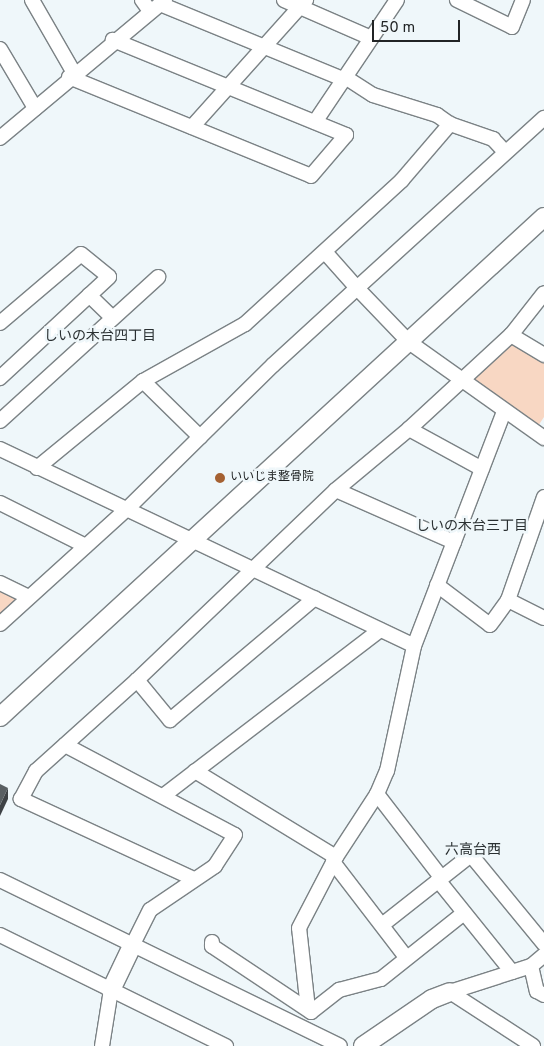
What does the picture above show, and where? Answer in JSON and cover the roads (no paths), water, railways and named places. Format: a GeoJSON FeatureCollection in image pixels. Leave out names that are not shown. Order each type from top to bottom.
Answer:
{"type":"FeatureCollection","features":[{"type":"Feature","properties":{"kind":"street"},"geometry":{"type":"LineString","coordinates":[[32,0],[72,75],[192,127],[311,176],[346,135],[113,40]]}},
{"type":"Feature","properties":{"kind":"street"},"geometry":{"type":"LineString","coordinates":[[284,0],[303,3],[371,38]]}},
{"type":"Feature","properties":{"kind":"street"},"geometry":{"type":"LineString","coordinates":[[315,122],[397,0]]}},
{"type":"Feature","properties":{"kind":"street"},"geometry":{"type":"LineString","coordinates":[[460,1],[512,27],[523,0]]}},
{"type":"Feature","properties":{"kind":"street"},"geometry":{"type":"LineString","coordinates":[[192,127],[303,3]]}},
{"type":"Feature","properties":{"kind":"street"},"geometry":{"type":"LineString","coordinates":[[0,138],[154,4],[344,78],[373,95],[437,115],[450,124],[493,139],[506,152]]}},
{"type":"Feature","properties":{"kind":"street"},"geometry":{"type":"LineString","coordinates":[[0,49],[36,108]]}},
{"type":"Feature","properties":{"kind":"street"},"geometry":{"type":"LineString","coordinates":[[0,624],[127,509],[273,365],[544,118]]}},
{"type":"Feature","properties":{"kind":"street"},"geometry":{"type":"LineString","coordinates":[[37,468],[143,381],[245,324],[402,180],[450,124]]}},
{"type":"Feature","properties":{"kind":"street"},"geometry":{"type":"LineString","coordinates":[[0,717],[544,217]]}},
{"type":"Feature","properties":{"kind":"street"},"geometry":{"type":"LineString","coordinates":[[325,252],[409,342],[544,438]]}},
{"type":"Feature","properties":{"kind":"street"},"geometry":{"type":"LineString","coordinates":[[0,323],[81,254],[108,277],[0,378]]}},
{"type":"Feature","properties":{"kind":"street"},"geometry":{"type":"LineString","coordinates":[[0,421],[158,277]]}},
{"type":"Feature","properties":{"kind":"street"},"geometry":{"type":"LineString","coordinates":[[194,880],[21,799],[36,771],[137,680],[336,490],[409,429],[511,335],[544,293]]}},
{"type":"Feature","properties":{"kind":"street"},"geometry":{"type":"LineString","coordinates":[[90,295],[113,318]]}},
{"type":"Feature","properties":{"kind":"street"},"geometry":{"type":"LineString","coordinates":[[511,335],[544,355]]}},
{"type":"Feature","properties":{"kind":"street"},"geometry":{"type":"LineString","coordinates":[[143,381],[200,437]]}},
{"type":"Feature","properties":{"kind":"street"},"geometry":{"type":"LineString","coordinates":[[301,1027],[308,1010],[298,928],[335,860],[377,794],[389,760],[414,646],[504,411]]}},
{"type":"Feature","properties":{"kind":"street"},"geometry":{"type":"LineString","coordinates":[[409,429],[482,469]]}},
{"type":"Feature","properties":{"kind":"street"},"geometry":{"type":"LineString","coordinates":[[0,448],[37,468],[193,539],[414,646]]}},
{"type":"Feature","properties":{"kind":"street"},"geometry":{"type":"LineString","coordinates":[[336,490],[454,542]]}},
{"type":"Feature","properties":{"kind":"street"},"geometry":{"type":"LineString","coordinates":[[438,585],[490,625],[508,600],[539,526],[544,497]]}},
{"type":"Feature","properties":{"kind":"street"},"geometry":{"type":"LineString","coordinates":[[0,503],[86,546]]}},
{"type":"Feature","properties":{"kind":"street"},"geometry":{"type":"LineString","coordinates":[[0,583],[30,597]]}},
{"type":"Feature","properties":{"kind":"street"},"geometry":{"type":"LineString","coordinates":[[137,680],[170,720],[315,598]]}},
{"type":"Feature","properties":{"kind":"street"},"geometry":{"type":"LineString","coordinates":[[508,600],[544,618]]}},
{"type":"Feature","properties":{"kind":"street"},"geometry":{"type":"LineString","coordinates":[[163,796],[380,630]]}},
{"type":"Feature","properties":{"kind":"street"},"geometry":{"type":"LineString","coordinates":[[65,745],[234,835],[215,866],[150,910],[111,990],[102,1046]]}},
{"type":"Feature","properties":{"kind":"street"},"geometry":{"type":"LineString","coordinates":[[196,771],[335,860],[406,957]]}},
{"type":"Feature","properties":{"kind":"street"},"geometry":{"type":"LineString","coordinates":[[377,794],[464,912],[512,972]]}},
{"type":"Feature","properties":{"kind":"street"},"geometry":{"type":"LineString","coordinates":[[382,925],[471,855],[544,944]]}},
{"type":"Feature","properties":{"kind":"street"},"geometry":{"type":"LineString","coordinates":[[0,880],[340,1046]]}},
{"type":"Feature","properties":{"kind":"street"},"geometry":{"type":"LineString","coordinates":[[308,1010],[338,990],[381,979],[464,912]]}},
{"type":"Feature","properties":{"kind":"street"},"geometry":{"type":"LineString","coordinates":[[0,935],[226,1046]]}},
{"type":"Feature","properties":{"kind":"street"},"geometry":{"type":"LineString","coordinates":[[212,942],[212,946],[308,1010]]}},
{"type":"Feature","properties":{"kind":"street"},"geometry":{"type":"LineString","coordinates":[[363,1046],[432,999],[530,966],[544,955]]}},
{"type":"Feature","properties":{"kind":"street"},"geometry":{"type":"LineString","coordinates":[[530,966],[537,991],[544,995]]}},
{"type":"Feature","properties":{"kind":"street"},"geometry":{"type":"LineString","coordinates":[[450,992],[533,1046]]}},
{"type":"Feature","properties":{"kind":"place","name":"いいじま整骨院"},"geometry":{"type":"Point","coordinates":[220,478]}},
{"type":"Feature","properties":{"kind":"district","name":"しいの木台四丁目"},"geometry":{"type":"Point","coordinates":[100,337]}},
{"type":"Feature","properties":{"kind":"district","name":"しいの木台三丁目"},"geometry":{"type":"Point","coordinates":[472,527]}},
{"type":"Feature","properties":{"kind":"district","name":"六高台西"},"geometry":{"type":"Point","coordinates":[473,851]}}]}
